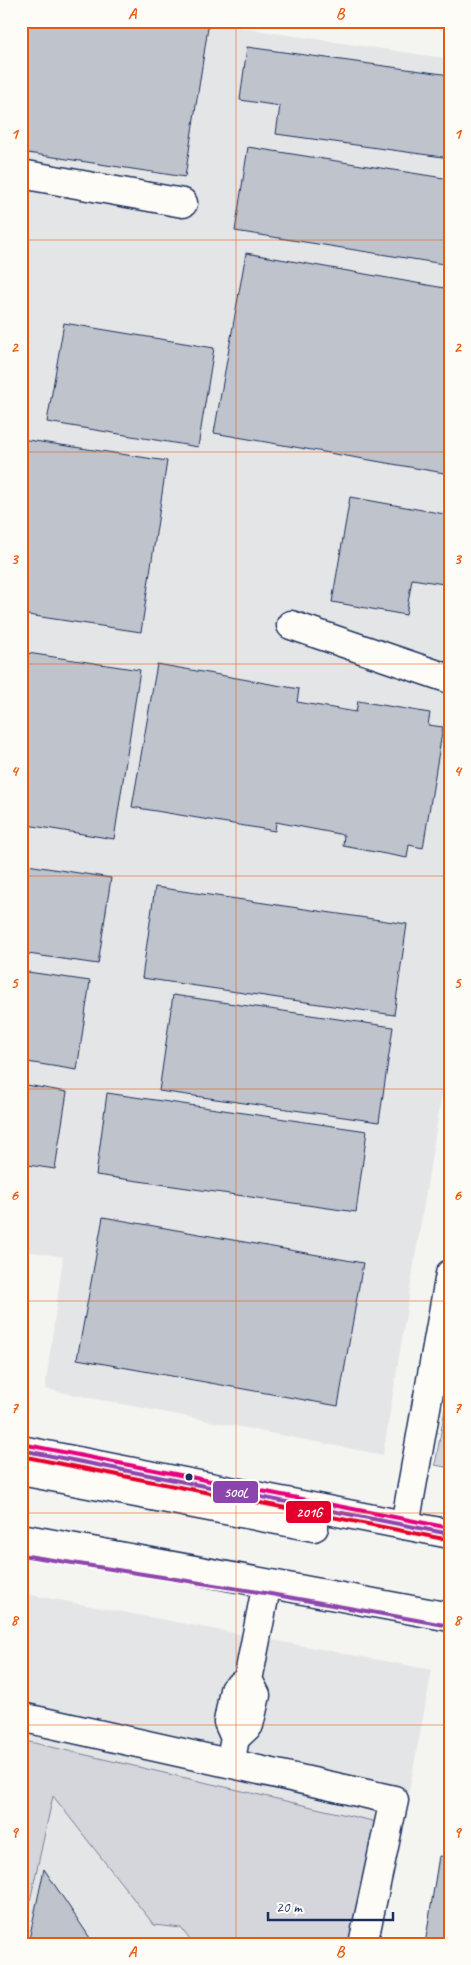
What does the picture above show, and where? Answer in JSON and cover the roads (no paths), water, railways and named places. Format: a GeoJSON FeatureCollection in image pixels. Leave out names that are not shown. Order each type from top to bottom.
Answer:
{"type":"FeatureCollection","features":[{"type":"Feature","properties":{"kind":"main road"},"geometry":{"type":"LineString","coordinates":[[21,174],[183,204]]}},
{"type":"Feature","properties":{"kind":"main road"},"geometry":{"type":"LineString","coordinates":[[291,625],[450,679]]}},
{"type":"Feature","properties":{"kind":"main road"},"geometry":{"type":"LineString","coordinates":[[405,1525],[450,1274]]}},
{"type":"Feature","properties":{"kind":"main road"},"geometry":{"type":"LineString","coordinates":[[21,1450],[450,1534]]}},
{"type":"Feature","properties":{"kind":"main road"},"geometry":{"type":"LineString","coordinates":[[21,1470],[450,1553]]}},
{"type":"Feature","properties":{"kind":"main road"},"geometry":{"type":"LineString","coordinates":[[21,1538],[450,1617]]}},
{"type":"Feature","properties":{"kind":"main road"},"geometry":{"type":"LineString","coordinates":[[21,1554],[450,1626]]}},
{"type":"Feature","properties":{"kind":"main road"},"geometry":{"type":"LineString","coordinates":[[232,1751],[228,1722],[234,1690],[248,1680],[265,1594]]}},
{"type":"Feature","properties":{"kind":"main road"},"geometry":{"type":"LineString","coordinates":[[21,1717],[232,1751],[394,1800],[363,1944]]}}]}
